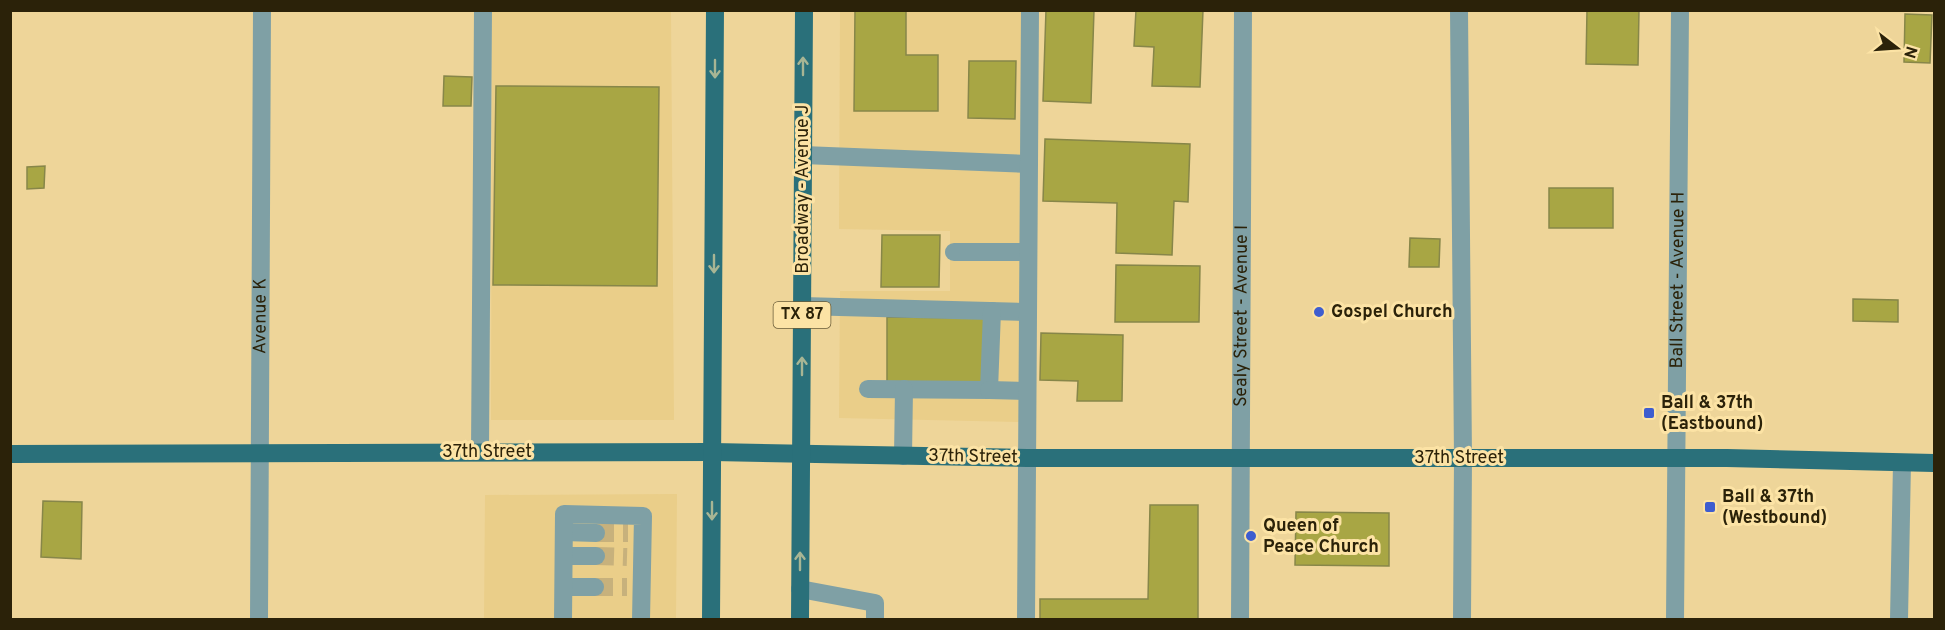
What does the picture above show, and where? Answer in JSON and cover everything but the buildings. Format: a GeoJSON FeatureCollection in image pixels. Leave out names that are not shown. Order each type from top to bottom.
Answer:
{"type":"FeatureCollection","features":[{"type":"Feature","properties":{"kind":"main road"},"geometry":{"type":"LineString","coordinates":[[711,620],[715,10]]}},
{"type":"Feature","properties":{"kind":"main road","name":"Broadway - Avenue J"},"geometry":{"type":"LineString","coordinates":[[800,620],[804,10]]}},
{"type":"Feature","properties":{"kind":"main road","name":"37th Street"},"geometry":{"type":"LineString","coordinates":[[10,453],[712,452],[1027,458],[1676,458],[1935,464]]}},
{"type":"Feature","properties":{"kind":"street","name":"Avenue K"},"geometry":{"type":"LineString","coordinates":[[258,620],[262,10]]}},
{"type":"Feature","properties":{"kind":"street"},"geometry":{"type":"LineString","coordinates":[[480,452],[483,10]]}},
{"type":"Feature","properties":{"kind":"street"},"geometry":{"type":"LineString","coordinates":[[1026,620],[1030,10]]}},
{"type":"Feature","properties":{"kind":"street","name":"Sealy Street - Avenue I"},"geometry":{"type":"LineString","coordinates":[[1240,620],[1243,10]]}},
{"type":"Feature","properties":{"kind":"street"},"geometry":{"type":"LineString","coordinates":[[1459,10],[1462,620]]}},
{"type":"Feature","properties":{"kind":"street","name":"Ball Street - Avenue H"},"geometry":{"type":"LineString","coordinates":[[1675,620],[1680,10]]}},
{"type":"Feature","properties":{"kind":"street"},"geometry":{"type":"LineString","coordinates":[[803,155],[1029,164]]}},
{"type":"Feature","properties":{"kind":"street"},"geometry":{"type":"LineString","coordinates":[[954,252],[1028,252]]}},
{"type":"Feature","properties":{"kind":"street"},"geometry":{"type":"LineString","coordinates":[[802,306],[1028,312]]}},
{"type":"Feature","properties":{"kind":"street"},"geometry":{"type":"LineString","coordinates":[[989,390],[992,311]]}},
{"type":"Feature","properties":{"kind":"street"},"geometry":{"type":"LineString","coordinates":[[868,389],[1027,391]]}},
{"type":"Feature","properties":{"kind":"street"},"geometry":{"type":"LineString","coordinates":[[903,456],[904,389]]}},
{"type":"Feature","properties":{"kind":"street"},"geometry":{"type":"LineString","coordinates":[[1899,620],[1902,463]]}},
{"type":"Feature","properties":{"kind":"street"},"geometry":{"type":"LineString","coordinates":[[563,620],[564,514],[643,516],[636,533],[634,587],[641,620]]}},
{"type":"Feature","properties":{"kind":"street"},"geometry":{"type":"LineString","coordinates":[[564,532],[596,532]]}},
{"type":"Feature","properties":{"kind":"street"},"geometry":{"type":"LineString","coordinates":[[564,556],[596,556]]}},
{"type":"Feature","properties":{"kind":"street"},"geometry":{"type":"LineString","coordinates":[[564,587],[595,587]]}},
{"type":"Feature","properties":{"kind":"street"},"geometry":{"type":"LineString","coordinates":[[800,589],[875,603],[875,620]]}},
{"type":"Feature","properties":{"kind":"shaded area"},"geometry":{"type":"Polygon","coordinates":[[[492,11],[671,11],[674,420],[491,420],[492,11]]]}},
{"type":"Feature","properties":{"kind":"shaded area"},"geometry":{"type":"Polygon","coordinates":[[[840,11],[1023,11],[1019,422],[839,418],[840,291],[950,291],[950,231],[839,229],[840,11]]]}},
{"type":"Feature","properties":{"kind":"shaded area"},"geometry":{"type":"Polygon","coordinates":[[[677,494],[676,619],[484,620],[485,495],[677,494]]]}},
{"type":"Feature","properties":{"kind":"tunnel"},"geometry":{"type":"LineString","coordinates":[[596,533],[628,533]]}},
{"type":"Feature","properties":{"kind":"tunnel"},"geometry":{"type":"LineString","coordinates":[[596,556],[627,557]]}},
{"type":"Feature","properties":{"kind":"tunnel"},"geometry":{"type":"LineString","coordinates":[[595,587],[627,587]]}},
{"type":"Feature","properties":{"kind":"place","name":"Gospel Church"},"geometry":{"type":"Point","coordinates":[1319,312]}},
{"type":"Feature","properties":{"kind":"place","name":"Ball & 37th (Eastbound)"},"geometry":{"type":"Point","coordinates":[1649,413]}},
{"type":"Feature","properties":{"kind":"place","name":"Ball & 37th (Westbound)"},"geometry":{"type":"Point","coordinates":[1710,507]}},
{"type":"Feature","properties":{"kind":"place","name":"Queen of Peace Church"},"geometry":{"type":"Point","coordinates":[1251,536]}}]}
